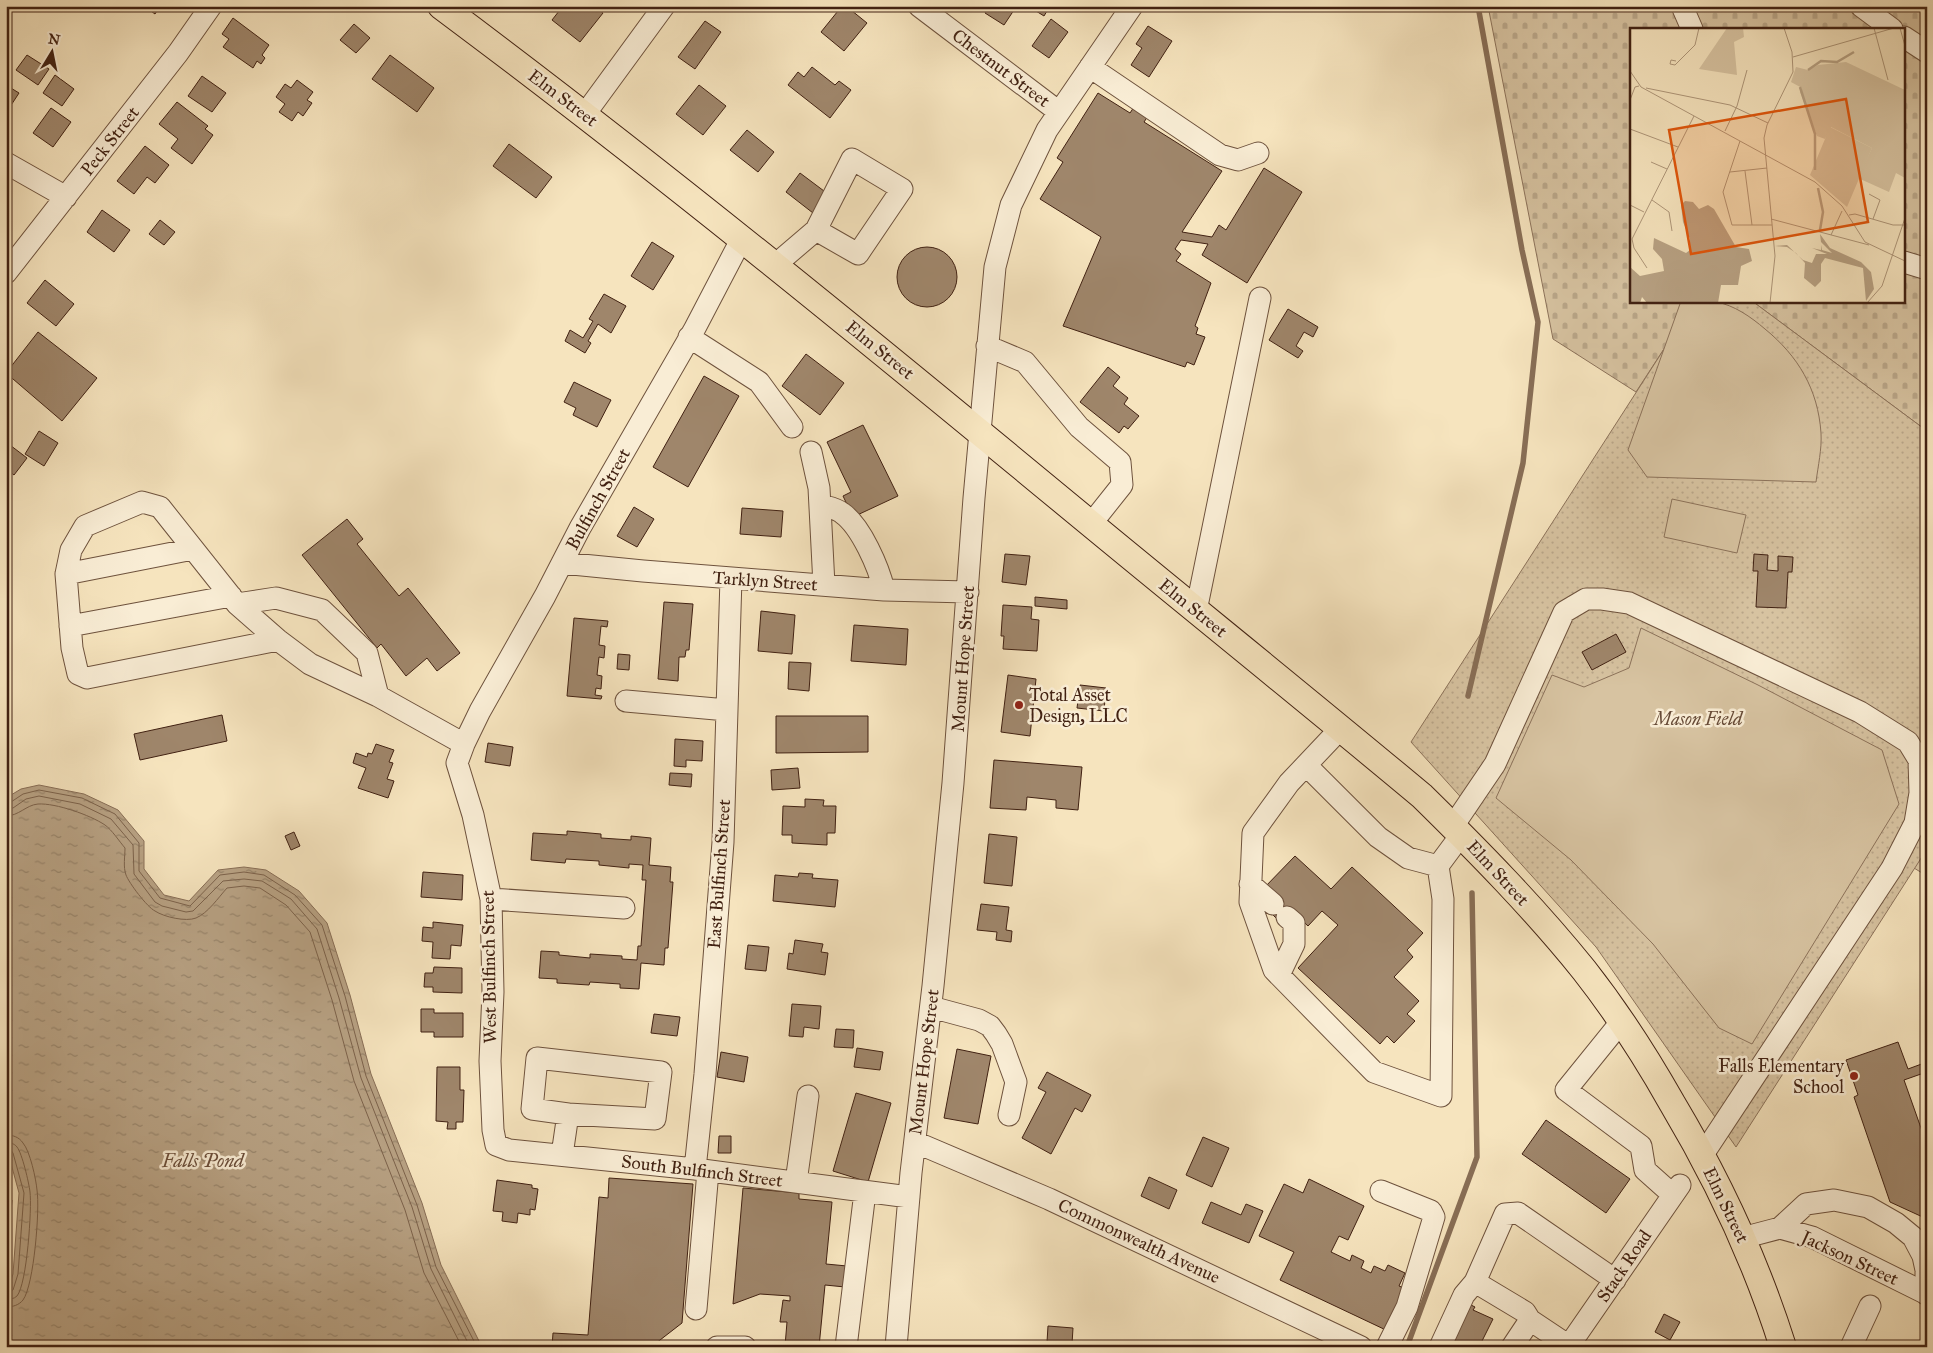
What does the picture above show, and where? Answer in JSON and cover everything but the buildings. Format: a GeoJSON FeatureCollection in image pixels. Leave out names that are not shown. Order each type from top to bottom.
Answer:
{"type":"FeatureCollection","features":[{"type":"Feature","properties":{"kind":"main road","name":"Elm Street"},"geometry":{"type":"LineString","coordinates":[[442,6],[585,114],[742,238],[980,431],[1196,611],[1341,728],[1422,796],[1457,830],[1506,880],[1585,971],[1644,1054],[1702,1156],[1730,1210],[1768,1300],[1783,1347]]}},
{"type":"Feature","properties":{"kind":"street","name":"Peck Street"},"geometry":{"type":"LineString","coordinates":[[6,273],[178,53],[211,6]]}},
{"type":"Feature","properties":{"kind":"street"},"geometry":{"type":"LineString","coordinates":[[585,114],[664,6]]}},
{"type":"Feature","properties":{"kind":"street","name":"Chestnut Street"},"geometry":{"type":"LineString","coordinates":[[919,6],[1059,112]]}},
{"type":"Feature","properties":{"kind":"street","name":"Mount Hope Street"},"geometry":{"type":"LineString","coordinates":[[896,1347],[914,1142],[953,783],[994,267],[1011,205],[1047,130],[1132,6]]}},
{"type":"Feature","properties":{"kind":"street"},"geometry":{"type":"LineString","coordinates":[[1682,6],[1692,28]]}},
{"type":"Feature","properties":{"kind":"street"},"geometry":{"type":"LineString","coordinates":[[1861,6],[1891,28]]}},
{"type":"Feature","properties":{"kind":"street"},"geometry":{"type":"LineString","coordinates":[[1906,38],[1927,52]]}},
{"type":"Feature","properties":{"kind":"street"},"geometry":{"type":"LineString","coordinates":[[1090,67],[1220,155],[1238,160],[1258,152]]}},
{"type":"Feature","properties":{"kind":"street"},"geometry":{"type":"LineString","coordinates":[[6,163],[66,197]]}},
{"type":"Feature","properties":{"kind":"street"},"geometry":{"type":"LineString","coordinates":[[775,265],[816,230]]}},
{"type":"Feature","properties":{"kind":"street","name":"Bulfinch Street"},"geometry":{"type":"LineString","coordinates":[[460,753],[480,711],[580,528],[689,337],[742,238]]}},
{"type":"Feature","properties":{"kind":"street"},"geometry":{"type":"LineString","coordinates":[[1906,263],[1927,269]]}},
{"type":"Feature","properties":{"kind":"street"},"geometry":{"type":"LineString","coordinates":[[1196,611],[1260,298]]}},
{"type":"Feature","properties":{"kind":"street"},"geometry":{"type":"LineString","coordinates":[[689,337],[758,382],[792,428]]}},
{"type":"Feature","properties":{"kind":"street"},"geometry":{"type":"LineString","coordinates":[[987,346],[1025,362],[1079,427],[1120,462],[1122,485],[1091,524]]}},
{"type":"Feature","properties":{"kind":"street"},"geometry":{"type":"LineString","coordinates":[[810,452],[819,488],[824,585]]}},
{"type":"Feature","properties":{"kind":"street"},"geometry":{"type":"LineString","coordinates":[[278,640],[87,678],[78,674],[72,648],[66,574],[71,550],[85,526],[142,502],[160,507],[234,600],[278,640],[310,664],[378,696],[460,753]]}},
{"type":"Feature","properties":{"kind":"street"},"geometry":{"type":"LineString","coordinates":[[820,505],[842,513],[852,523],[877,566],[884,590]]}},
{"type":"Feature","properties":{"kind":"street"},"geometry":{"type":"LineString","coordinates":[[66,574],[193,549]]}},
{"type":"Feature","properties":{"kind":"street","name":"Tarklyn Street"},"geometry":{"type":"LineString","coordinates":[[562,563],[884,590],[968,592]]}},
{"type":"Feature","properties":{"kind":"street","name":"East Bulfinch Street"},"geometry":{"type":"LineString","coordinates":[[696,1309],[705,1074],[723,842],[731,578]]}},
{"type":"Feature","properties":{"kind":"street"},"geometry":{"type":"LineString","coordinates":[[70,626],[234,600],[276,598],[322,610],[367,653],[378,696]]}},
{"type":"Feature","properties":{"kind":"street"},"geometry":{"type":"LineString","coordinates":[[1341,728],[1289,783],[1254,833],[1250,902],[1274,970],[1374,1072],[1441,1096],[1444,899],[1438,866],[1495,764],[1564,612],[1586,599],[1629,603],[1860,712],[1908,742],[1923,757],[1915,823],[1892,868],[1702,1156]]}},
{"type":"Feature","properties":{"kind":"street"},"geometry":{"type":"LineString","coordinates":[[626,701],[727,710]]}},
{"type":"Feature","properties":{"kind":"street","name":"West Bulfinch Street"},"geometry":{"type":"LineString","coordinates":[[460,753],[490,899],[493,992],[490,1061],[493,1130],[496,1145]]}},
{"type":"Feature","properties":{"kind":"street"},"geometry":{"type":"LineString","coordinates":[[1306,765],[1378,838],[1408,858],[1438,866]]}},
{"type":"Feature","properties":{"kind":"street"},"geometry":{"type":"LineString","coordinates":[[1250,884],[1294,923],[1294,944],[1279,975]]}},
{"type":"Feature","properties":{"kind":"street"},"geometry":{"type":"LineString","coordinates":[[490,899],[624,908]]}},
{"type":"Feature","properties":{"kind":"street"},"geometry":{"type":"LineString","coordinates":[[930,1007],[979,1020],[990,1026],[996,1034],[1002,1044],[1016,1082],[1009,1115]]}},
{"type":"Feature","properties":{"kind":"street","name":"Stack Road"},"geometry":{"type":"LineString","coordinates":[[1569,1346],[1676,1190],[1645,1170],[1642,1146],[1566,1090],[1621,1022]]}},
{"type":"Feature","properties":{"kind":"street"},"geometry":{"type":"LineString","coordinates":[[537,1058],[661,1072],[655,1119],[568,1114],[532,1109],[537,1058]]}},
{"type":"Feature","properties":{"kind":"street"},"geometry":{"type":"LineString","coordinates":[[796,1182],[808,1096]]}},
{"type":"Feature","properties":{"kind":"street"},"geometry":{"type":"LineString","coordinates":[[562,1155],[568,1114]]}},
{"type":"Feature","properties":{"kind":"street","name":"Commonwealth Avenue"},"geometry":{"type":"LineString","coordinates":[[914,1142],[1049,1199],[1361,1347]]}},
{"type":"Feature","properties":{"kind":"street","name":"South Bulfinch Street"},"geometry":{"type":"LineString","coordinates":[[496,1145],[509,1150],[702,1170],[909,1197]]}},
{"type":"Feature","properties":{"kind":"street"},"geometry":{"type":"LineString","coordinates":[[1381,1190],[1431,1211],[1434,1217],[1407,1307],[1387,1347]]}},
{"type":"Feature","properties":{"kind":"street"},"geometry":{"type":"LineString","coordinates":[[846,1347],[865,1192]]}},
{"type":"Feature","properties":{"kind":"street"},"geometry":{"type":"LineString","coordinates":[[1780,1228],[1806,1204],[1834,1200],[1868,1207],[1896,1223],[1913,1237],[1923,1256],[1926,1270],[1926,1294]]}},
{"type":"Feature","properties":{"kind":"street"},"geometry":{"type":"LineString","coordinates":[[1440,1347],[1464,1295],[1475,1282],[1506,1214],[1511,1212],[1518,1213],[1615,1280]]}},
{"type":"Feature","properties":{"kind":"street","name":"Jackson Street"},"geometry":{"type":"LineString","coordinates":[[1742,1238],[1780,1228],[1812,1237],[1926,1294]]}},
{"type":"Feature","properties":{"kind":"street"},"geometry":{"type":"LineString","coordinates":[[1475,1282],[1525,1312],[1530,1320],[1569,1346]]}},
{"type":"Feature","properties":{"kind":"street"},"geometry":{"type":"LineString","coordinates":[[1851,1347],[1870,1306]]}},
{"type":"Feature","properties":{"kind":"street"},"geometry":{"type":"LineString","coordinates":[[1512,1347],[1530,1320]]}},
{"type":"Feature","properties":{"kind":"street"},"geometry":{"type":"LineString","coordinates":[[717,1347],[745,1347]]}},
{"type":"Feature","properties":{"kind":"green space"},"geometry":{"type":"Polygon","coordinates":[[[1488,6],[1927,6],[1927,431],[1753,302],[1906,302],[1906,28],[1630,28],[1630,302],[1694,302],[1636,392],[1553,339],[1488,6]]]}},
{"type":"Feature","properties":{"kind":"green space"},"geometry":{"type":"Polygon","coordinates":[[[1681,302],[1716,302],[1736,309],[1748,316],[1777,339],[1787,350],[1804,375],[1816,402],[1821,445],[1816,482],[1647,477],[1628,450],[1681,302]]]}},
{"type":"Feature","properties":{"kind":"green space","name":"Mason Field"},"geometry":{"type":"Polygon","coordinates":[[[1694,302],[1753,302],[1927,431],[1927,849],[1736,1147],[1596,947],[1411,742],[1694,302]]]}},
{"type":"Feature","properties":{"kind":"green space"},"geometry":{"type":"Polygon","coordinates":[[[1672,499],[1746,515],[1737,553],[1664,537],[1672,499]]]}},
{"type":"Feature","properties":{"kind":"green space"},"geometry":{"type":"Polygon","coordinates":[[[1641,628],[1758,685],[1882,750],[1899,804],[1752,1044],[1719,1028],[1653,944],[1571,860],[1496,798],[1552,675],[1584,687],[1629,668],[1641,628]]]}},
{"type":"Feature","properties":{"kind":"green space"},"geometry":{"type":"Polygon","coordinates":[[[1927,849],[1927,876],[1914,868],[1927,849]]]}},
{"type":"Feature","properties":{"kind":"water","name":"Falls Pond"},"geometry":{"type":"Polygon","coordinates":[[[39,785],[84,794],[118,810],[144,841],[144,869],[164,895],[189,901],[218,870],[244,867],[266,870],[299,891],[327,923],[350,995],[371,1074],[422,1203],[441,1265],[482,1347],[6,1347],[6,1296],[13,1274],[19,1193],[6,1145],[6,798],[21,789],[39,785]]]}},
{"type":"Feature","properties":{"kind":"waterway"},"geometry":{"type":"LineString","coordinates":[[1468,696],[1523,463],[1538,322],[1522,250],[1478,6]]}},
{"type":"Feature","properties":{"kind":"waterway"},"geometry":{"type":"LineString","coordinates":[[1408,1344],[1477,1157],[1472,893]]}},
{"type":"Feature","properties":{"kind":"place","name":"Total Asset Design, LLC"},"geometry":{"type":"Point","coordinates":[1019,705]}},
{"type":"Feature","properties":{"kind":"place","name":"Falls Elementary School"},"geometry":{"type":"Point","coordinates":[1854,1076]}}]}
